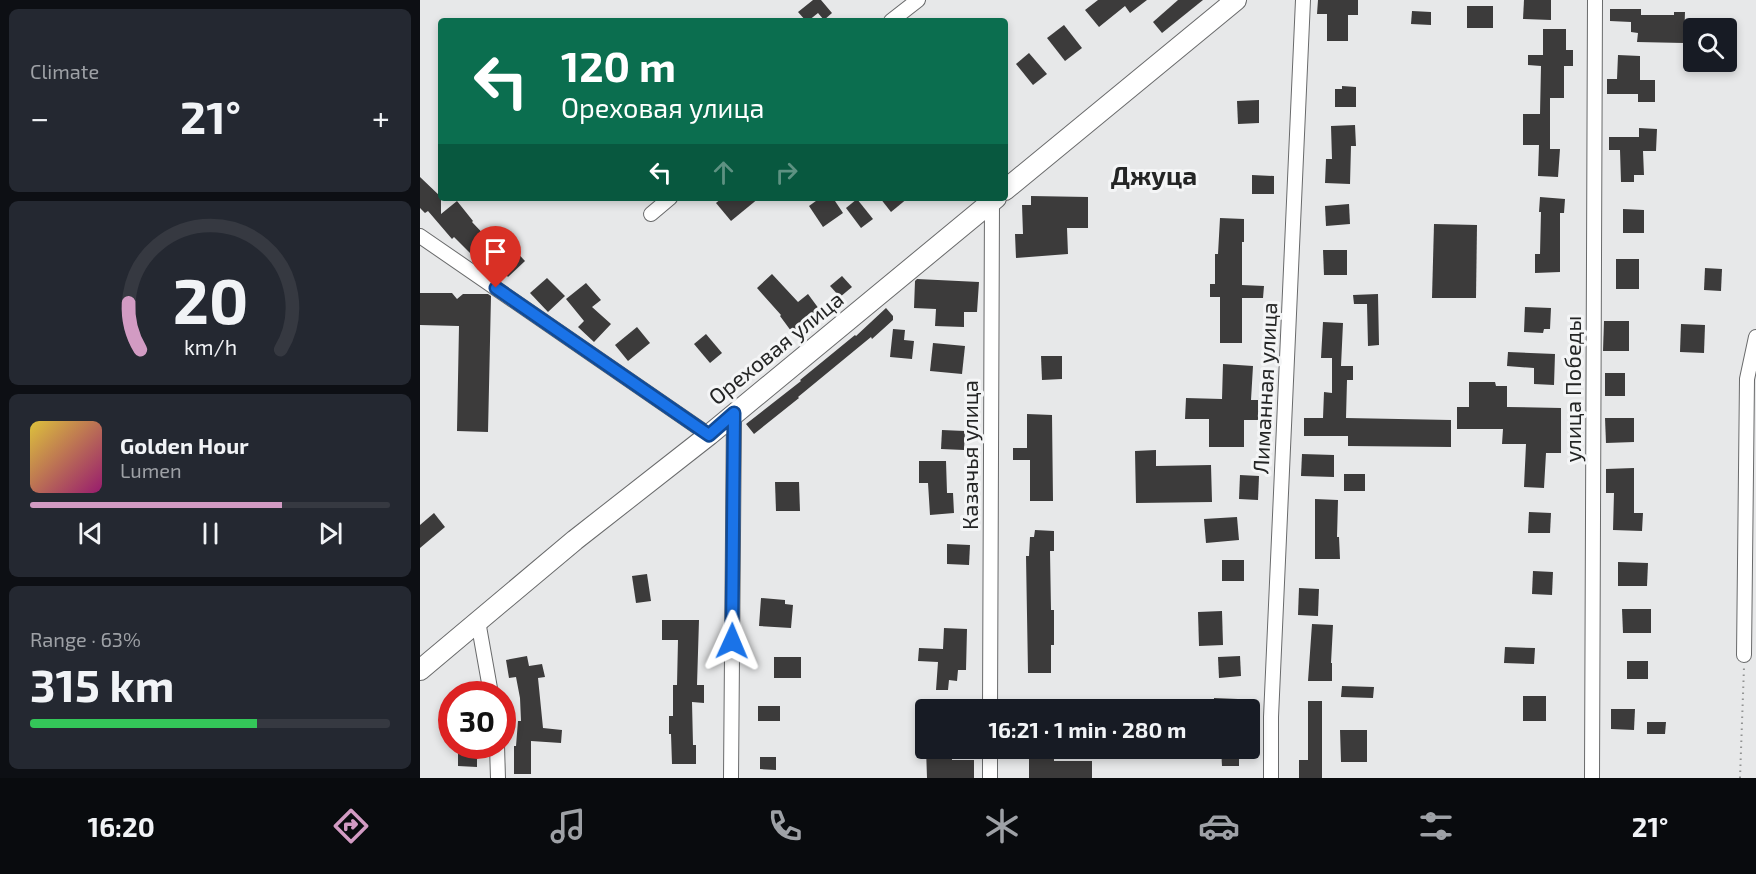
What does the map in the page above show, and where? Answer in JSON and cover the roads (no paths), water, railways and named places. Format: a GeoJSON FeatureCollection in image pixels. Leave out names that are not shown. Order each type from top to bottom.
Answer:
{"type":"FeatureCollection","features":[{"type":"Feature","properties":{"kind":"main road","name":"Ореховая улица"},"geometry":{"type":"LineString","coordinates":[[1008,188],[1236,0]]}},
{"type":"Feature","properties":{"kind":"main road","name":"Ореховая улица"},"geometry":{"type":"LineString","coordinates":[[420,670],[575,540],[709,435],[992,201]]}},
{"type":"Feature","properties":{"kind":"street"},"geometry":{"type":"LineString","coordinates":[[895,18],[918,0]]}},
{"type":"Feature","properties":{"kind":"street","name":"Лиманная улица"},"geometry":{"type":"LineString","coordinates":[[1271,778],[1271,717],[1303,0]]}},
{"type":"Feature","properties":{"kind":"street","name":"улица Победы"},"geometry":{"type":"LineString","coordinates":[[1592,778],[1596,0]]}},
{"type":"Feature","properties":{"kind":"street"},"geometry":{"type":"LineString","coordinates":[[651,214],[666,201]]}},
{"type":"Feature","properties":{"kind":"street","name":"Казачья улица"},"geometry":{"type":"LineString","coordinates":[[990,699],[997,201]]}},
{"type":"Feature","properties":{"kind":"street"},"geometry":{"type":"LineString","coordinates":[[420,236],[709,435]]}},
{"type":"Feature","properties":{"kind":"street"},"geometry":{"type":"LineString","coordinates":[[1744,655],[1747,379],[1756,337]]}},
{"type":"Feature","properties":{"kind":"street"},"geometry":{"type":"LineString","coordinates":[[731,778],[734,413]]}},
{"type":"Feature","properties":{"kind":"street"},"geometry":{"type":"LineString","coordinates":[[478,621],[488,681]]}},
{"type":"Feature","properties":{"kind":"street"},"geometry":{"type":"LineString","coordinates":[[497,759],[498,778]]}},
{"type":"Feature","properties":{"kind":"street"},"geometry":{"type":"LineString","coordinates":[[990,759],[990,778]]}},
{"type":"Feature","properties":{"kind":"district","name":"Джуца"},"geometry":{"type":"Point","coordinates":[1154,176]}}]}
